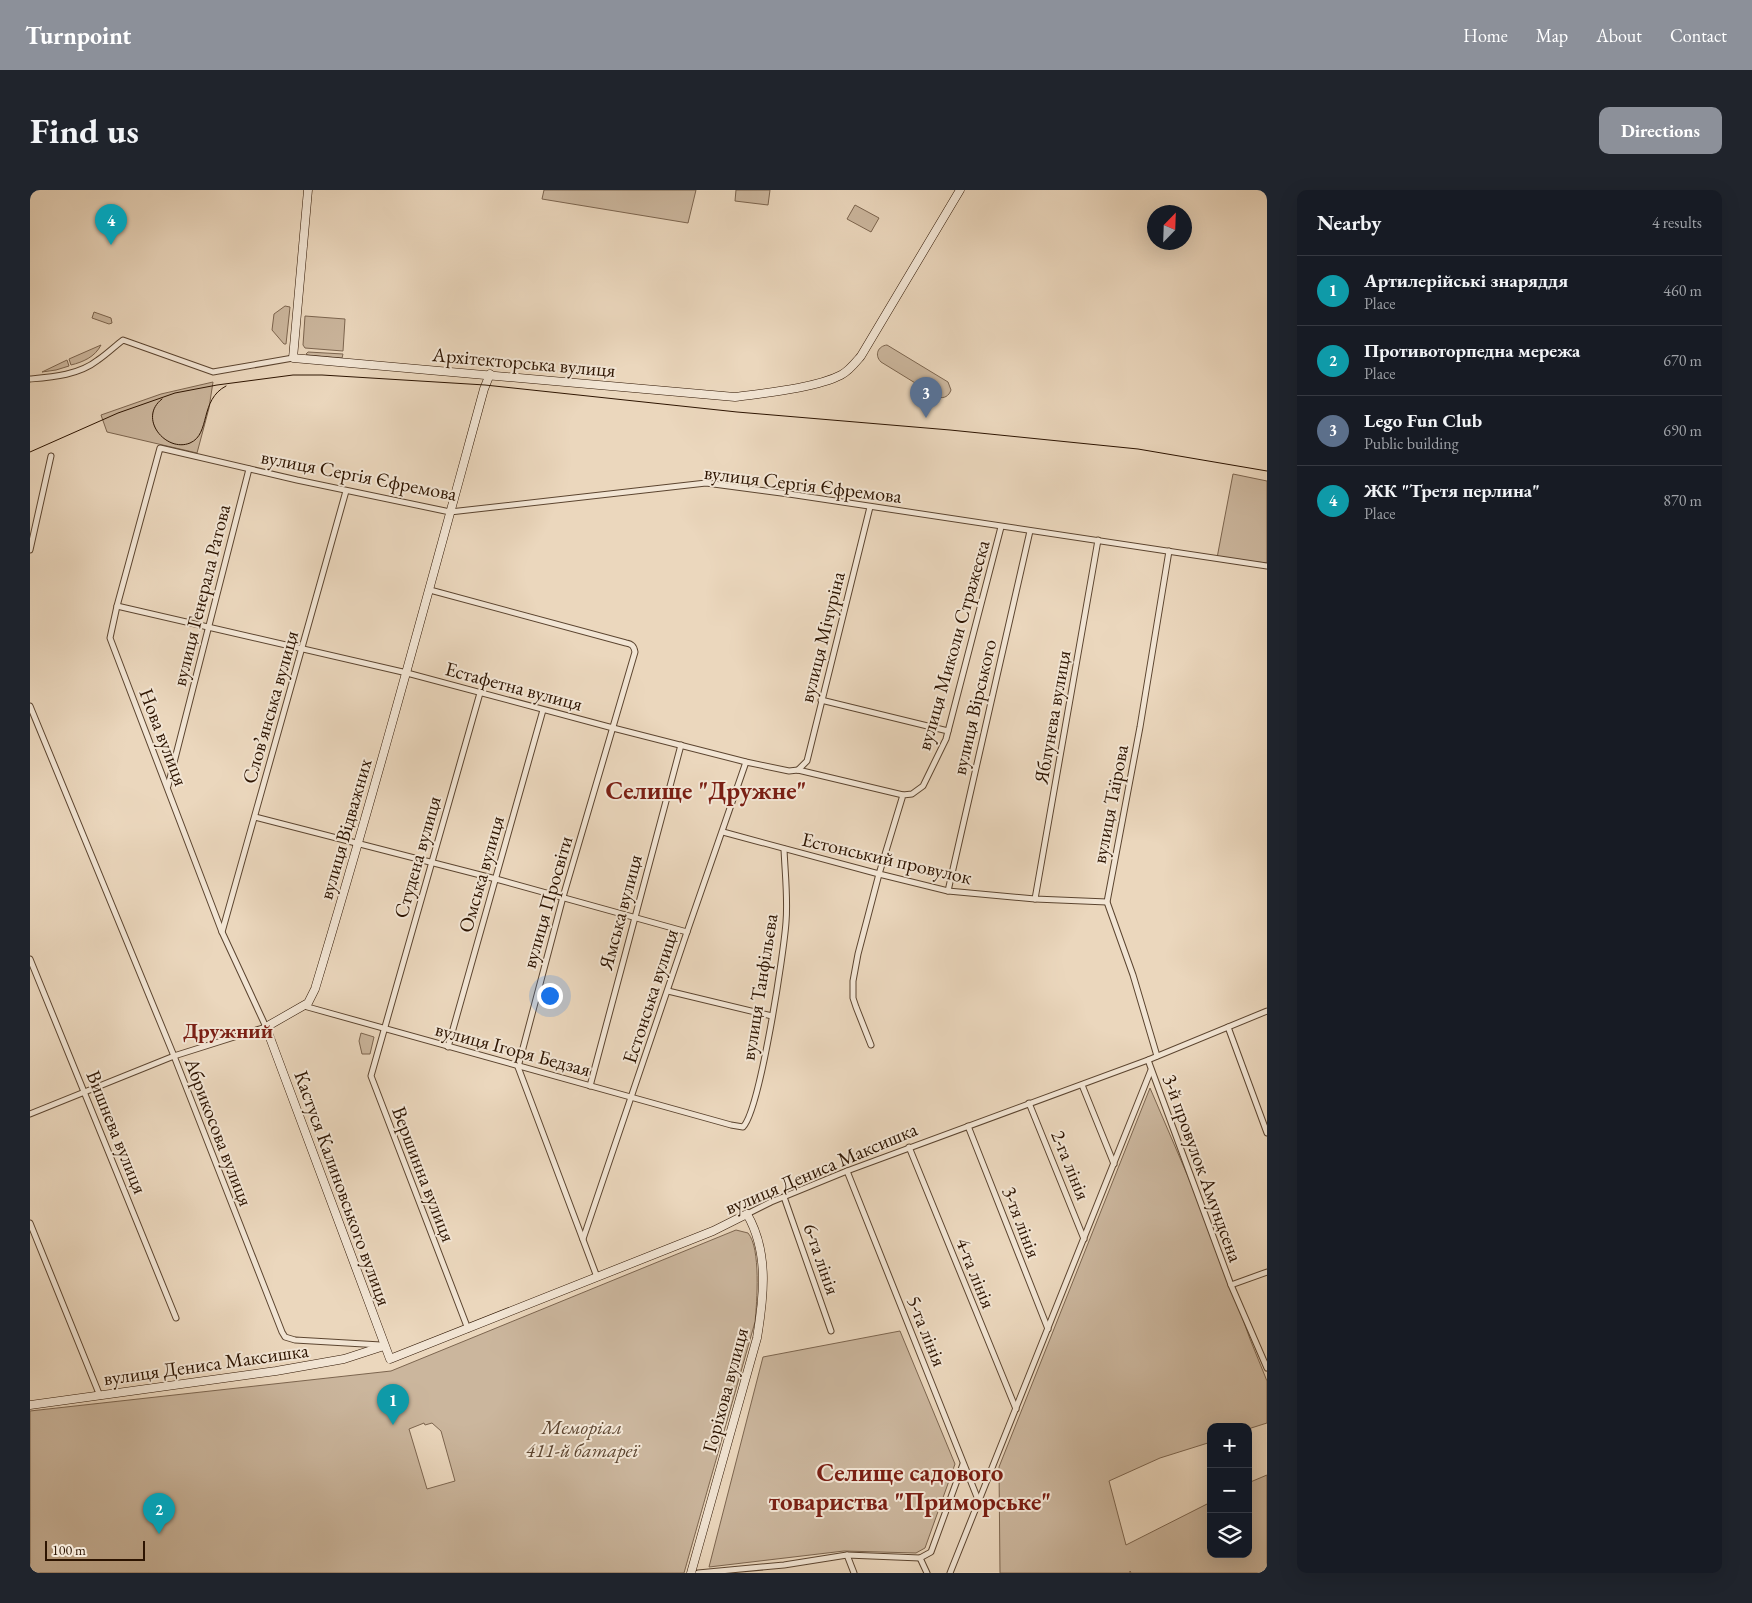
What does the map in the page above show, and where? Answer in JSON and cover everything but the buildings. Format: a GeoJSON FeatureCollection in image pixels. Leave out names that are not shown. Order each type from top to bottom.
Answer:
{"type":"FeatureCollection","features":[{"type":"Feature","properties":{"kind":"street"},"geometry":{"type":"LineString","coordinates":[[30,379],[69,374],[83,369],[97,361],[123,340],[213,372],[292,358],[308,190]]}},
{"type":"Feature","properties":{"kind":"street","name":"Архітекторська вулиця"},"geometry":{"type":"LineString","coordinates":[[292,358],[735,397],[804,386],[830,379],[841,374],[854,364],[960,190]]}},
{"type":"Feature","properties":{"kind":"street","name":"вулиця Відважних"},"geometry":{"type":"LineString","coordinates":[[304,1006],[311,998],[315,989],[359,843],[484,389],[490,374]]}},
{"type":"Feature","properties":{"kind":"street","name":"вулиця Сергія Єфремова"},"geometry":{"type":"LineString","coordinates":[[160,448],[450,512],[706,483],[1267,566]]}},
{"type":"Feature","properties":{"kind":"street","name":"Нова вулиця"},"geometry":{"type":"LineString","coordinates":[[160,448],[110,638],[168,786],[222,932],[266,1027]]}},
{"type":"Feature","properties":{"kind":"street"},"geometry":{"type":"LineString","coordinates":[[30,550],[51,456]]}},
{"type":"Feature","properties":{"kind":"street","name":"вулиця Генерала Ратова"},"geometry":{"type":"LineString","coordinates":[[168,786],[249,468]]}},
{"type":"Feature","properties":{"kind":"street","name":"Словʼянська вулиця"},"geometry":{"type":"LineString","coordinates":[[222,932],[346,490]]}},
{"type":"Feature","properties":{"kind":"street","name":"вулиця Мічуріна"},"geometry":{"type":"LineString","coordinates":[[798,770],[807,761],[870,507]]}},
{"type":"Feature","properties":{"kind":"street","name":"вулиця Миколи Стражеска"},"geometry":{"type":"LineString","coordinates":[[903,795],[912,794],[923,786],[937,760],[948,731],[1001,527]]}},
{"type":"Feature","properties":{"kind":"street","name":"вулиця Вірського"},"geometry":{"type":"LineString","coordinates":[[948,891],[1030,531]]}},
{"type":"Feature","properties":{"kind":"street","name":"Яблунева вулиця"},"geometry":{"type":"LineString","coordinates":[[1035,899],[1098,540]]}},
{"type":"Feature","properties":{"kind":"street","name":"вулиця Таїрова"},"geometry":{"type":"LineString","coordinates":[[1107,902],[1140,727],[1169,551]]}},
{"type":"Feature","properties":{"kind":"street","name":"вулиця Просвіти"},"geometry":{"type":"LineString","coordinates":[[430,590],[632,645],[635,652],[563,897],[518,1067]]}},
{"type":"Feature","properties":{"kind":"street","name":"Естафетна вулиця"},"geometry":{"type":"LineString","coordinates":[[117,606],[407,673],[746,762],[788,771],[798,770],[903,795]]}},
{"type":"Feature","properties":{"kind":"street","name":"Студена вулиця"},"geometry":{"type":"LineString","coordinates":[[383,1029],[480,693]]}},
{"type":"Feature","properties":{"kind":"street"},"geometry":{"type":"LineString","coordinates":[[821,700],[948,731]]}},
{"type":"Feature","properties":{"kind":"street","name":"Абрикосова вулиця"},"geometry":{"type":"LineString","coordinates":[[30,706],[174,1056],[282,1332],[285,1337],[295,1340],[384,1346]]}},
{"type":"Feature","properties":{"kind":"street","name":"Омська вулиця"},"geometry":{"type":"LineString","coordinates":[[448,1047],[543,710]]}},
{"type":"Feature","properties":{"kind":"street","name":"Ямська вулиця"},"geometry":{"type":"LineString","coordinates":[[590,1086],[680,745]]}},
{"type":"Feature","properties":{"kind":"street","name":"Естонська вулиця"},"geometry":{"type":"LineString","coordinates":[[583,1239],[746,762]]}},
{"type":"Feature","properties":{"kind":"street"},"geometry":{"type":"LineString","coordinates":[[870,1045],[852,990],[858,954],[879,874],[903,795]]}},
{"type":"Feature","properties":{"kind":"street"},"geometry":{"type":"LineString","coordinates":[[255,816],[634,916],[687,932]]}},
{"type":"Feature","properties":{"kind":"street","name":"Естонський провулок"},"geometry":{"type":"LineString","coordinates":[[723,832],[948,891],[1035,899],[1107,902]]}},
{"type":"Feature","properties":{"kind":"street","name":"вулиця Танфільєва"},"geometry":{"type":"LineString","coordinates":[[743,1127],[749,1118],[759,1081],[772,1016],[786,921],[784,849]]}},
{"type":"Feature","properties":{"kind":"street"},"geometry":{"type":"LineString","coordinates":[[1107,902],[1133,975],[1158,1056]]}},
{"type":"Feature","properties":{"kind":"street","name":"Вишнева вулиця"},"geometry":{"type":"LineString","coordinates":[[30,959],[176,1318]]}},
{"type":"Feature","properties":{"kind":"street"},"geometry":{"type":"LineString","coordinates":[[668,991],[772,1016]]}},
{"type":"Feature","properties":{"kind":"street"},"geometry":{"type":"LineString","coordinates":[[30,1114],[174,1056],[266,1027],[304,1006]]}},
{"type":"Feature","properties":{"kind":"street","name":"вулиця Ігоря Бедзая"},"geometry":{"type":"LineString","coordinates":[[304,1006],[518,1067],[743,1127]]}},
{"type":"Feature","properties":{"kind":"street","name":"вулиця Дениса Максишка"},"geometry":{"type":"LineString","coordinates":[[390,1359],[713,1231],[771,1202],[847,1171],[1148,1060],[1267,1011]]}},
{"type":"Feature","properties":{"kind":"street","name":"Кастуся Калиновського вулиця"},"geometry":{"type":"LineString","coordinates":[[266,1027],[390,1359]]}},
{"type":"Feature","properties":{"kind":"street"},"geometry":{"type":"LineString","coordinates":[[1228,1027],[1267,1134]]}},
{"type":"Feature","properties":{"kind":"street","name":"Вершинна вулиця"},"geometry":{"type":"LineString","coordinates":[[383,1029],[371,1080],[468,1328]]}},
{"type":"Feature","properties":{"kind":"street","name":"3-й провулок Амундсена"},"geometry":{"type":"LineString","coordinates":[[1148,1060],[1231,1285],[1267,1368]]}},
{"type":"Feature","properties":{"kind":"street"},"geometry":{"type":"LineString","coordinates":[[518,1067],[597,1277]]}},
{"type":"Feature","properties":{"kind":"street"},"geometry":{"type":"LineString","coordinates":[[950,1573],[1151,1070]]}},
{"type":"Feature","properties":{"kind":"street"},"geometry":{"type":"LineString","coordinates":[[1082,1084],[1114,1164]]}},
{"type":"Feature","properties":{"kind":"street","name":"2-га лінія"},"geometry":{"type":"LineString","coordinates":[[1030,1103],[1084,1239]]}},
{"type":"Feature","properties":{"kind":"street","name":"3-тя лінія"},"geometry":{"type":"LineString","coordinates":[[968,1126],[1048,1329]]}},
{"type":"Feature","properties":{"kind":"street","name":"4-та лінія"},"geometry":{"type":"LineString","coordinates":[[909,1147],[1016,1410]]}},
{"type":"Feature","properties":{"kind":"street","name":"5-та лінія"},"geometry":{"type":"LineString","coordinates":[[847,1171],[979,1502]]}},
{"type":"Feature","properties":{"kind":"street","name":"6-та лінія"},"geometry":{"type":"LineString","coordinates":[[784,1197],[831,1330]]}},
{"type":"Feature","properties":{"kind":"street","name":"Горіхова вулиця"},"geometry":{"type":"LineString","coordinates":[[691,1573],[757,1338],[761,1313],[763,1266],[761,1248],[754,1226],[747,1214]]}},
{"type":"Feature","properties":{"kind":"street"},"geometry":{"type":"LineString","coordinates":[[30,1223],[100,1396]]}},
{"type":"Feature","properties":{"kind":"street"},"geometry":{"type":"LineString","coordinates":[[1231,1285],[1267,1272]]}},
{"type":"Feature","properties":{"kind":"street","name":"вулиця Дениса Максишка"},"geometry":{"type":"LineString","coordinates":[[30,1405],[315,1364],[344,1359],[384,1346]]}},
{"type":"Feature","properties":{"kind":"street"},"geometry":{"type":"LineString","coordinates":[[698,1573],[784,1565],[847,1555],[920,1558],[931,1552],[963,1463]]}},
{"type":"Feature","properties":{"kind":"street"},"geometry":{"type":"LineString","coordinates":[[847,1555],[854,1573]]}},
{"type":"Feature","properties":{"kind":"street"},"geometry":{"type":"LineString","coordinates":[[920,1558],[927,1573]]}},
{"type":"Feature","properties":{"kind":"street"},"geometry":{"type":"LineString","coordinates":[[784,1565],[787,1573]]}},
{"type":"Feature","properties":{"kind":"green space"},"geometry":{"type":"Polygon","coordinates":[[[544,190],[696,190],[688,223],[542,199],[544,190]]]}},
{"type":"Feature","properties":{"kind":"green space"},"geometry":{"type":"Polygon","coordinates":[[[736,190],[770,190],[768,205],[735,201],[736,190]]]}},
{"type":"Feature","properties":{"kind":"green space"},"geometry":{"type":"Polygon","coordinates":[[[855,205],[879,218],[871,232],[847,219],[855,205]]]}},
{"type":"Feature","properties":{"kind":"green space"},"geometry":{"type":"Polygon","coordinates":[[[285,306],[290,307],[286,344],[284,344],[272,330],[274,314],[285,306]]]}},
{"type":"Feature","properties":{"kind":"green space"},"geometry":{"type":"Polygon","coordinates":[[[94,312],[111,318],[112,323],[109,324],[92,318],[94,312]]]}},
{"type":"Feature","properties":{"kind":"green space"},"geometry":{"type":"Polygon","coordinates":[[[305,316],[345,319],[343,351],[305,348],[303,345],[305,316]]]}},
{"type":"Feature","properties":{"kind":"green space"},"geometry":{"type":"Polygon","coordinates":[[[101,345],[88,358],[71,365],[69,359],[101,345]]]}},
{"type":"Feature","properties":{"kind":"green space"},"geometry":{"type":"Polygon","coordinates":[[[887,345],[948,382],[951,390],[949,394],[940,398],[881,362],[877,354],[878,351],[881,347],[887,345]]]}},
{"type":"Feature","properties":{"kind":"green space"},"geometry":{"type":"Polygon","coordinates":[[[308,352],[343,354],[342,358],[308,355],[306,354],[308,352]]]}},
{"type":"Feature","properties":{"kind":"green space"},"geometry":{"type":"Polygon","coordinates":[[[67,360],[69,366],[42,372],[67,360]]]}},
{"type":"Feature","properties":{"kind":"green space"},"geometry":{"type":"Polygon","coordinates":[[[213,382],[209,408],[197,453],[107,432],[101,415],[161,394],[213,382]]]}},
{"type":"Feature","properties":{"kind":"green space"},"geometry":{"type":"Polygon","coordinates":[[[1233,474],[1267,481],[1267,563],[1217,558],[1233,474]]]}},
{"type":"Feature","properties":{"kind":"green space"},"geometry":{"type":"Polygon","coordinates":[[[361,1033],[374,1037],[370,1054],[362,1054],[359,1041],[361,1033]]]}},
{"type":"Feature","properties":{"kind":"green space"},"geometry":{"type":"Polygon","coordinates":[[[1150,1088],[1210,1228],[1267,1381],[1267,1423],[1252,1428],[1252,1423],[1207,1423],[1207,1443],[1160,1458],[1109,1481],[1126,1545],[1207,1504],[1207,1558],[1252,1558],[1252,1481],[1267,1475],[1267,1573],[1131,1573],[1130,1571],[1130,1573],[1000,1573],[999,1467],[1150,1088]]]}},
{"type":"Feature","properties":{"kind":"green space","name":"Меморіал 411-й батареї"},"geometry":{"type":"Polygon","coordinates":[[[736,1230],[748,1233],[752,1240],[755,1250],[757,1276],[755,1322],[684,1573],[30,1573],[30,1411],[391,1371],[736,1230]],[[424,1423],[409,1429],[427,1489],[455,1481],[441,1431],[432,1423],[425,1425],[424,1423]]]}},
{"type":"Feature","properties":{"kind":"green space"},"geometry":{"type":"Polygon","coordinates":[[[900,1331],[955,1464],[925,1548],[916,1553],[844,1551],[709,1567],[763,1357],[900,1331]]]}},
{"type":"Feature","properties":{"kind":"tram line"},"geometry":{"type":"LineString","coordinates":[[30,452],[118,413],[175,393],[217,385],[293,375],[322,375],[485,385],[737,412],[950,430],[1138,449],[1267,471]]}},
{"type":"Feature","properties":{"kind":"tram line"},"geometry":{"type":"LineString","coordinates":[[162,399],[155,407],[152,415],[154,424],[164,438],[172,443],[181,445],[196,439],[204,425],[212,400],[226,386]]}},
{"type":"Feature","properties":{"kind":"place","name":"ЖК \"Третя перлина\""},"geometry":{"type":"Point","coordinates":[111,245]}},
{"type":"Feature","properties":{"kind":"place","name":"Lego Fun Club"},"geometry":{"type":"Point","coordinates":[926,418]}},
{"type":"Feature","properties":{"kind":"place","name":"Артилерійські знаряддя"},"geometry":{"type":"Point","coordinates":[393,1425]}},
{"type":"Feature","properties":{"kind":"place","name":"Противоторпедна мережа"},"geometry":{"type":"Point","coordinates":[159,1534]}},
{"type":"Feature","properties":{"kind":"district","name":"Селище \"Дружне\""},"geometry":{"type":"Point","coordinates":[706,790]}},
{"type":"Feature","properties":{"kind":"district","name":"Дружний"},"geometry":{"type":"Point","coordinates":[228,1030]}},
{"type":"Feature","properties":{"kind":"district","name":"Селище садового товариства \"Приморське\""},"geometry":{"type":"Point","coordinates":[910,1486]}}]}
